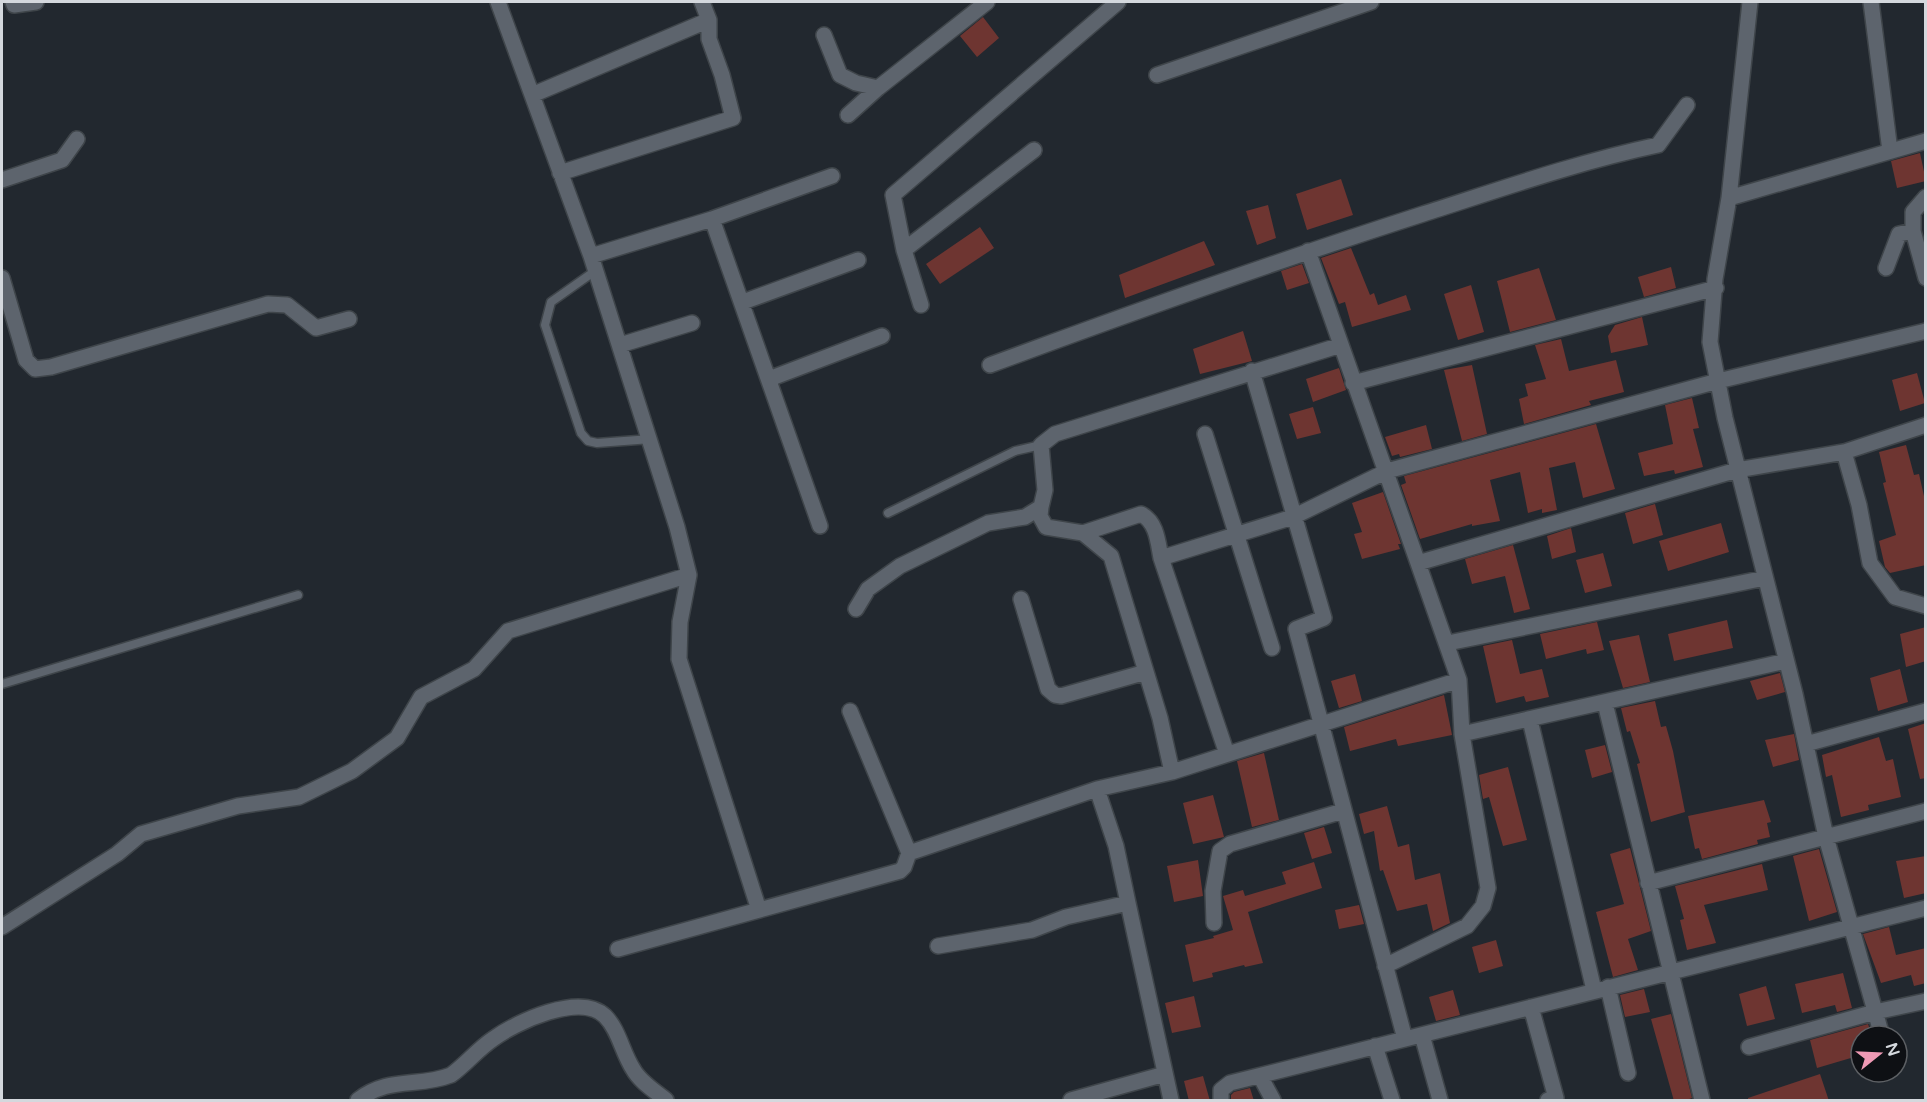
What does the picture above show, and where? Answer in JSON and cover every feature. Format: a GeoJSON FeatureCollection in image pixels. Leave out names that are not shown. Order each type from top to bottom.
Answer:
{"type":"FeatureCollection","features":[{"type":"Feature","properties":{"kind":"street"},"geometry":{"type":"LineString","coordinates":[[9,4],[36,2]]}},
{"type":"Feature","properties":{"kind":"street"},"geometry":{"type":"LineString","coordinates":[[501,2],[652,439],[689,575],[679,633],[679,658],[759,910]]}},
{"type":"Feature","properties":{"kind":"street"},"geometry":{"type":"LineString","coordinates":[[560,173],[733,118],[722,75],[709,39],[709,20],[702,2]]}},
{"type":"Feature","properties":{"kind":"street"},"geometry":{"type":"LineString","coordinates":[[848,115],[878,88],[987,2]]}},
{"type":"Feature","properties":{"kind":"street"},"geometry":{"type":"LineString","coordinates":[[921,304],[904,250],[892,195],[1118,2]]}},
{"type":"Feature","properties":{"kind":"street"},"geometry":{"type":"LineString","coordinates":[[1157,75],[1371,2]]}},
{"type":"Feature","properties":{"kind":"street"},"geometry":{"type":"LineString","coordinates":[[1750,2],[1729,198],[1710,342],[1737,470],[1786,661],[1826,837],[1878,1024]]}},
{"type":"Feature","properties":{"kind":"street"},"geometry":{"type":"LineString","coordinates":[[1871,2],[1890,151]]}},
{"type":"Feature","properties":{"kind":"street"},"geometry":{"type":"LineString","coordinates":[[532,95],[709,20]]}},
{"type":"Feature","properties":{"kind":"street"},"geometry":{"type":"LineString","coordinates":[[824,35],[840,75],[856,83],[878,88]]}},
{"type":"Feature","properties":{"kind":"street"},"geometry":{"type":"LineString","coordinates":[[990,365],[1308,251],[1602,157],[1658,145],[1687,105]]}},
{"type":"Feature","properties":{"kind":"street"},"geometry":{"type":"LineString","coordinates":[[2,180],[62,160],[77,139]]}},
{"type":"Feature","properties":{"kind":"street"},"geometry":{"type":"LineString","coordinates":[[1729,198],[1926,141]]}},
{"type":"Feature","properties":{"kind":"street"},"geometry":{"type":"LineString","coordinates":[[904,250],[1034,150]]}},
{"type":"Feature","properties":{"kind":"street"},"geometry":{"type":"LineString","coordinates":[[593,264],[832,176]]}},
{"type":"Feature","properties":{"kind":"street"},"geometry":{"type":"LineString","coordinates":[[1926,197],[1913,212],[1913,231],[1926,278]]}},
{"type":"Feature","properties":{"kind":"street"},"geometry":{"type":"LineString","coordinates":[[712,219],[820,526]]}},
{"type":"Feature","properties":{"kind":"street"},"geometry":{"type":"LineString","coordinates":[[1886,268],[1899,234],[1913,231]]}},
{"type":"Feature","properties":{"kind":"street"},"geometry":{"type":"LineString","coordinates":[[1308,251],[1353,383],[1448,643],[1459,680],[1462,734],[1488,888],[1483,906],[1467,926],[1385,966]]}},
{"type":"Feature","properties":{"kind":"street"},"geometry":{"type":"LineString","coordinates":[[743,302],[858,260]]}},
{"type":"Feature","properties":{"kind":"street"},"geometry":{"type":"LineString","coordinates":[[2,279],[26,360],[35,369],[51,367],[268,304],[287,305],[316,328],[349,319]]}},
{"type":"Feature","properties":{"kind":"street"},"geometry":{"type":"LineString","coordinates":[[1353,383],[1716,288]]}},
{"type":"Feature","properties":{"kind":"street"},"geometry":{"type":"LineString","coordinates":[[620,345],[692,323]]}},
{"type":"Feature","properties":{"kind":"street"},"geometry":{"type":"LineString","coordinates":[[1161,558],[1238,537],[1293,517],[1387,471],[1718,381],[1926,332]]}},
{"type":"Feature","properties":{"kind":"street"},"geometry":{"type":"LineString","coordinates":[[769,379],[882,336]]}},
{"type":"Feature","properties":{"kind":"street"},"geometry":{"type":"LineString","coordinates":[[1227,754],[1161,558],[1154,527],[1142,514],[1083,533],[1046,527],[1040,516],[1045,490],[1041,445],[1055,434],[1341,345]]}},
{"type":"Feature","properties":{"kind":"street"},"geometry":{"type":"LineString","coordinates":[[1252,371],[1324,618],[1296,629],[1405,1039]]}},
{"type":"Feature","properties":{"kind":"street"},"geometry":{"type":"LineString","coordinates":[[1418,563],[1737,470],[1844,452],[1926,425]]}},
{"type":"Feature","properties":{"kind":"street"},"geometry":{"type":"LineString","coordinates":[[1205,434],[1272,648]]}},
{"type":"Feature","properties":{"kind":"street"},"geometry":{"type":"LineString","coordinates":[[1844,452],[1859,505],[1870,563],[1895,597],[1926,606]]}},
{"type":"Feature","properties":{"kind":"street"},"geometry":{"type":"LineString","coordinates":[[856,609],[868,589],[900,566],[988,523],[1024,517],[1041,507]]}},
{"type":"Feature","properties":{"kind":"street"},"geometry":{"type":"LineString","coordinates":[[1083,533],[1112,556],[1160,718],[1172,772]]}},
{"type":"Feature","properties":{"kind":"street"},"geometry":{"type":"LineString","coordinates":[[2,927],[117,854],[141,834],[238,806],[299,797],[352,771],[397,738],[421,697],[474,669],[508,631],[689,575]]}},
{"type":"Feature","properties":{"kind":"street"},"geometry":{"type":"LineString","coordinates":[[1448,643],[1765,578]]}},
{"type":"Feature","properties":{"kind":"street"},"geometry":{"type":"LineString","coordinates":[[1020,599],[1048,689],[1054,695],[1061,696],[1146,672]]}},
{"type":"Feature","properties":{"kind":"street"},"geometry":{"type":"LineString","coordinates":[[1462,734],[1786,661]]}},
{"type":"Feature","properties":{"kind":"street"},"geometry":{"type":"LineString","coordinates":[[909,853],[1097,789],[1172,772],[1459,680]]}},
{"type":"Feature","properties":{"kind":"street"},"geometry":{"type":"LineString","coordinates":[[1605,703],[1702,1101]]}},
{"type":"Feature","properties":{"kind":"street"},"geometry":{"type":"LineString","coordinates":[[618,949],[900,871],[904,867],[909,853],[850,711]]}},
{"type":"Feature","properties":{"kind":"street"},"geometry":{"type":"LineString","coordinates":[[1806,744],[1926,711]]}},
{"type":"Feature","properties":{"kind":"street"},"geometry":{"type":"LineString","coordinates":[[1530,720],[1601,989],[1628,1073]]}},
{"type":"Feature","properties":{"kind":"street"},"geometry":{"type":"LineString","coordinates":[[1097,789],[1116,846],[1171,1101]]}},
{"type":"Feature","properties":{"kind":"street"},"geometry":{"type":"LineString","coordinates":[[1214,923],[1213,891],[1220,852],[1230,844],[1343,811]]}},
{"type":"Feature","properties":{"kind":"street"},"geometry":{"type":"LineString","coordinates":[[1648,883],[1926,811]]}},
{"type":"Feature","properties":{"kind":"street"},"geometry":{"type":"LineString","coordinates":[[938,946],[1032,930],[1066,917],[1128,903]]}},
{"type":"Feature","properties":{"kind":"street"},"geometry":{"type":"LineString","coordinates":[[1221,1101],[1221,1090],[1224,1086],[1260,1076],[1926,908]]}},
{"type":"Feature","properties":{"kind":"street"},"geometry":{"type":"LineString","coordinates":[[1749,1047],[1875,1012],[1926,1001]]}},
{"type":"Feature","properties":{"kind":"street"},"geometry":{"type":"LineString","coordinates":[[358,1101],[384,1085],[441,1079],[451,1075],[506,1030],[559,1010],[579,1007],[595,1009],[604,1015],[613,1025],[636,1075],[666,1101]]}},
{"type":"Feature","properties":{"kind":"street"},"geometry":{"type":"LineString","coordinates":[[1530,1007],[1553,1100]]}},
{"type":"Feature","properties":{"kind":"street"},"geometry":{"type":"LineString","coordinates":[[1422,1035],[1440,1101]]}},
{"type":"Feature","properties":{"kind":"street"},"geometry":{"type":"LineString","coordinates":[[1375,1046],[1392,1101]]}},
{"type":"Feature","properties":{"kind":"street"},"geometry":{"type":"LineString","coordinates":[[1071,1101],[1101,1096],[1165,1074]]}},
{"type":"Feature","properties":{"kind":"street"},"geometry":{"type":"LineString","coordinates":[[1260,1076],[1273,1101]]}},
{"type":"Feature","properties":{"kind":"lane"},"geometry":{"type":"LineString","coordinates":[[593,264],[551,302],[545,325],[581,434],[588,441],[597,443],[652,439]]}},
{"type":"Feature","properties":{"kind":"lane"},"geometry":{"type":"LineString","coordinates":[[888,513],[1015,451],[1041,445]]}},
{"type":"Feature","properties":{"kind":"lane"},"geometry":{"type":"LineString","coordinates":[[2,684],[298,595]]}},
{"type":"Feature","properties":{"kind":"building"},"geometry":{"type":"Polygon","coordinates":[[[983,17],[999,38],[977,57],[960,36],[983,17]]]}},
{"type":"Feature","properties":{"kind":"building"},"geometry":{"type":"Polygon","coordinates":[[[1920,153],[1926,181],[1897,188],[1891,161],[1920,153]]]}},
{"type":"Feature","properties":{"kind":"building"},"geometry":{"type":"Polygon","coordinates":[[[1341,179],[1353,215],[1307,230],[1296,194],[1341,179]]]}},
{"type":"Feature","properties":{"kind":"building"},"geometry":{"type":"Polygon","coordinates":[[[1268,205],[1276,238],[1257,245],[1246,211],[1268,205]]]}},
{"type":"Feature","properties":{"kind":"building"},"geometry":{"type":"Polygon","coordinates":[[[980,227],[994,248],[940,284],[926,264],[980,227]]]}},
{"type":"Feature","properties":{"kind":"building"},"geometry":{"type":"Polygon","coordinates":[[[1204,241],[1215,265],[1125,298],[1119,275],[1204,241]]]}},
{"type":"Feature","properties":{"kind":"building"},"geometry":{"type":"Polygon","coordinates":[[[1351,248],[1370,295],[1374,293],[1378,305],[1406,295],[1411,310],[1352,327],[1345,302],[1339,304],[1321,258],[1351,248]]]}},
{"type":"Feature","properties":{"kind":"building"},"geometry":{"type":"Polygon","coordinates":[[[1302,264],[1309,283],[1287,290],[1281,271],[1302,264]]]}},
{"type":"Feature","properties":{"kind":"building"},"geometry":{"type":"Polygon","coordinates":[[[1671,267],[1676,288],[1644,297],[1638,277],[1671,267]]]}},
{"type":"Feature","properties":{"kind":"building"},"geometry":{"type":"Polygon","coordinates":[[[1539,268],[1556,320],[1510,332],[1497,281],[1539,268]]]}},
{"type":"Feature","properties":{"kind":"building"},"geometry":{"type":"Polygon","coordinates":[[[1471,285],[1484,332],[1458,340],[1444,294],[1471,285]]]}},
{"type":"Feature","properties":{"kind":"building"},"geometry":{"type":"Polygon","coordinates":[[[1642,317],[1648,345],[1611,353],[1608,336],[1615,325],[1642,317]]]}},
{"type":"Feature","properties":{"kind":"building"},"geometry":{"type":"Polygon","coordinates":[[[1243,331],[1252,361],[1200,374],[1193,349],[1243,331]]]}},
{"type":"Feature","properties":{"kind":"building"},"geometry":{"type":"Polygon","coordinates":[[[1561,339],[1569,371],[1616,360],[1624,392],[1589,401],[1591,405],[1524,424],[1519,399],[1528,396],[1525,384],[1546,379],[1535,345],[1561,339]]]}},
{"type":"Feature","properties":{"kind":"building"},"geometry":{"type":"Polygon","coordinates":[[[1472,365],[1487,434],[1462,441],[1444,370],[1472,365]]]}},
{"type":"Feature","properties":{"kind":"building"},"geometry":{"type":"Polygon","coordinates":[[[1339,368],[1346,390],[1313,402],[1306,379],[1339,368]]]}},
{"type":"Feature","properties":{"kind":"building"},"geometry":{"type":"Polygon","coordinates":[[[1917,373],[1925,403],[1900,411],[1892,380],[1917,373]]]}},
{"type":"Feature","properties":{"kind":"building"},"geometry":{"type":"Polygon","coordinates":[[[1692,398],[1699,428],[1693,429],[1703,467],[1675,474],[1674,470],[1644,476],[1638,453],[1673,444],[1665,405],[1692,398]]]}},
{"type":"Feature","properties":{"kind":"building"},"geometry":{"type":"Polygon","coordinates":[[[1313,407],[1321,433],[1297,439],[1289,414],[1313,407]]]}},
{"type":"Feature","properties":{"kind":"building"},"geometry":{"type":"Polygon","coordinates":[[[1596,424],[1615,489],[1583,498],[1575,462],[1549,468],[1557,510],[1542,513],[1542,509],[1528,513],[1520,472],[1490,480],[1500,521],[1472,526],[1472,524],[1420,539],[1401,485],[1406,483],[1404,476],[1596,424]]]}},
{"type":"Feature","properties":{"kind":"building"},"geometry":{"type":"Polygon","coordinates":[[[1426,425],[1432,449],[1400,457],[1399,454],[1392,456],[1385,437],[1426,425]]]}},
{"type":"Feature","properties":{"kind":"building"},"geometry":{"type":"Polygon","coordinates":[[[1906,445],[1914,475],[1919,474],[1926,505],[1926,565],[1890,573],[1885,567],[1879,541],[1896,535],[1883,483],[1886,482],[1879,452],[1906,445]]]}},
{"type":"Feature","properties":{"kind":"building"},"geometry":{"type":"Polygon","coordinates":[[[1383,492],[1401,544],[1398,544],[1400,549],[1362,559],[1354,534],[1362,532],[1352,503],[1383,492]]]}},
{"type":"Feature","properties":{"kind":"building"},"geometry":{"type":"Polygon","coordinates":[[[1655,504],[1663,535],[1633,544],[1625,513],[1655,504]]]}},
{"type":"Feature","properties":{"kind":"building"},"geometry":{"type":"Polygon","coordinates":[[[1721,523],[1729,552],[1668,571],[1659,541],[1721,523]]]}},
{"type":"Feature","properties":{"kind":"building"},"geometry":{"type":"Polygon","coordinates":[[[1571,528],[1576,552],[1552,559],[1547,536],[1571,528]]]}},
{"type":"Feature","properties":{"kind":"building"},"geometry":{"type":"Polygon","coordinates":[[[1513,545],[1530,609],[1514,613],[1505,576],[1472,584],[1465,559],[1513,545]]]}},
{"type":"Feature","properties":{"kind":"building"},"geometry":{"type":"Polygon","coordinates":[[[1603,553],[1612,586],[1585,593],[1576,560],[1603,553]]]}},
{"type":"Feature","properties":{"kind":"building"},"geometry":{"type":"Polygon","coordinates":[[[1727,620],[1733,648],[1674,661],[1668,634],[1727,620]]]}},
{"type":"Feature","properties":{"kind":"building"},"geometry":{"type":"Polygon","coordinates":[[[1597,622],[1604,650],[1587,654],[1586,649],[1546,659],[1540,634],[1597,622]]]}},
{"type":"Feature","properties":{"kind":"building"},"geometry":{"type":"Polygon","coordinates":[[[1926,627],[1926,661],[1906,667],[1900,634],[1926,627]]]}},
{"type":"Feature","properties":{"kind":"building"},"geometry":{"type":"Polygon","coordinates":[[[1639,635],[1650,682],[1623,688],[1609,641],[1639,635]]]}},
{"type":"Feature","properties":{"kind":"building"},"geometry":{"type":"Polygon","coordinates":[[[1512,640],[1520,674],[1542,669],[1549,697],[1526,702],[1524,696],[1496,703],[1483,646],[1512,640]]]}},
{"type":"Feature","properties":{"kind":"building"},"geometry":{"type":"Polygon","coordinates":[[[1900,669],[1908,702],[1878,711],[1870,678],[1900,669]]]}},
{"type":"Feature","properties":{"kind":"building"},"geometry":{"type":"Polygon","coordinates":[[[1780,673],[1785,692],[1757,700],[1750,681],[1780,673]]]}},
{"type":"Feature","properties":{"kind":"building"},"geometry":{"type":"Polygon","coordinates":[[[1355,674],[1362,701],[1339,708],[1331,681],[1355,674]]]}},
{"type":"Feature","properties":{"kind":"building"},"geometry":{"type":"Polygon","coordinates":[[[1444,695],[1452,735],[1398,746],[1396,739],[1350,751],[1344,727],[1444,695]]]}},
{"type":"Feature","properties":{"kind":"building"},"geometry":{"type":"Polygon","coordinates":[[[1655,701],[1661,727],[1666,726],[1673,751],[1685,812],[1651,822],[1637,764],[1640,763],[1630,731],[1627,732],[1621,708],[1655,701]]]}},
{"type":"Feature","properties":{"kind":"building"},"geometry":{"type":"Polygon","coordinates":[[[1926,723],[1926,778],[1920,779],[1908,729],[1926,723]]]}},
{"type":"Feature","properties":{"kind":"building"},"geometry":{"type":"Polygon","coordinates":[[[1794,734],[1799,760],[1773,767],[1765,740],[1794,734]]]}},
{"type":"Feature","properties":{"kind":"building"},"geometry":{"type":"Polygon","coordinates":[[[1879,737],[1886,761],[1893,759],[1901,797],[1868,805],[1869,810],[1841,817],[1832,775],[1826,777],[1822,755],[1879,737]]]}},
{"type":"Feature","properties":{"kind":"building"},"geometry":{"type":"Polygon","coordinates":[[[1605,745],[1612,772],[1592,778],[1585,750],[1605,745]]]}},
{"type":"Feature","properties":{"kind":"building"},"geometry":{"type":"Polygon","coordinates":[[[1264,753],[1279,820],[1252,827],[1237,761],[1264,753]]]}},
{"type":"Feature","properties":{"kind":"building"},"geometry":{"type":"Polygon","coordinates":[[[1508,767],[1527,840],[1503,846],[1489,797],[1483,799],[1479,775],[1508,767]]]}},
{"type":"Feature","properties":{"kind":"building"},"geometry":{"type":"Polygon","coordinates":[[[1213,795],[1224,837],[1193,844],[1183,803],[1213,795]]]}},
{"type":"Feature","properties":{"kind":"building"},"geometry":{"type":"Polygon","coordinates":[[[1764,800],[1771,822],[1767,823],[1770,837],[1757,840],[1758,844],[1702,859],[1699,848],[1695,849],[1688,816],[1764,800]]]}},
{"type":"Feature","properties":{"kind":"building"},"geometry":{"type":"Polygon","coordinates":[[[1387,806],[1398,847],[1409,844],[1415,880],[1440,873],[1450,923],[1433,931],[1427,904],[1397,911],[1383,870],[1380,871],[1374,831],[1364,834],[1359,814],[1387,806]]]}},
{"type":"Feature","properties":{"kind":"building"},"geometry":{"type":"Polygon","coordinates":[[[1324,827],[1332,853],[1312,859],[1304,833],[1324,827]]]}},
{"type":"Feature","properties":{"kind":"building"},"geometry":{"type":"Polygon","coordinates":[[[1630,848],[1651,931],[1628,939],[1638,970],[1613,977],[1596,912],[1624,904],[1610,854],[1630,848]]]}},
{"type":"Feature","properties":{"kind":"building"},"geometry":{"type":"Polygon","coordinates":[[[1819,849],[1837,912],[1809,921],[1793,856],[1819,849]]]}},
{"type":"Feature","properties":{"kind":"building"},"geometry":{"type":"Polygon","coordinates":[[[1926,856],[1926,893],[1904,898],[1896,861],[1926,856]]]}},
{"type":"Feature","properties":{"kind":"building"},"geometry":{"type":"Polygon","coordinates":[[[1198,860],[1203,896],[1174,902],[1167,866],[1198,860]]]}},
{"type":"Feature","properties":{"kind":"building"},"geometry":{"type":"Polygon","coordinates":[[[1314,862],[1322,888],[1248,912],[1263,963],[1212,973],[1213,977],[1193,982],[1185,945],[1214,938],[1213,936],[1233,930],[1223,896],[1243,890],[1245,896],[1286,884],[1282,872],[1314,862]]]}},
{"type":"Feature","properties":{"kind":"building"},"geometry":{"type":"Polygon","coordinates":[[[1762,864],[1768,890],[1704,905],[1716,943],[1687,950],[1680,920],[1684,919],[1675,886],[1762,864]]]}},
{"type":"Feature","properties":{"kind":"building"},"geometry":{"type":"Polygon","coordinates":[[[1359,905],[1364,924],[1339,929],[1335,910],[1359,905]]]}},
{"type":"Feature","properties":{"kind":"building"},"geometry":{"type":"Polygon","coordinates":[[[1889,927],[1896,955],[1926,948],[1926,983],[1914,986],[1911,975],[1881,983],[1863,934],[1889,927]]]}},
{"type":"Feature","properties":{"kind":"building"},"geometry":{"type":"Polygon","coordinates":[[[1496,940],[1503,966],[1479,973],[1472,947],[1496,940]]]}},
{"type":"Feature","properties":{"kind":"building"},"geometry":{"type":"Polygon","coordinates":[[[1843,973],[1852,1008],[1837,1012],[1835,1005],[1802,1013],[1795,984],[1843,973]]]}},
{"type":"Feature","properties":{"kind":"building"},"geometry":{"type":"Polygon","coordinates":[[[1766,986],[1775,1019],[1747,1026],[1739,994],[1766,986]]]}},
{"type":"Feature","properties":{"kind":"building"},"geometry":{"type":"Polygon","coordinates":[[[1644,989],[1650,1012],[1625,1017],[1620,995],[1644,989]]]}},
{"type":"Feature","properties":{"kind":"building"},"geometry":{"type":"Polygon","coordinates":[[[1453,990],[1460,1015],[1436,1021],[1429,997],[1453,990]]]}},
{"type":"Feature","properties":{"kind":"building"},"geometry":{"type":"Polygon","coordinates":[[[1194,996],[1201,1027],[1172,1033],[1165,1003],[1194,996]]]}},
{"type":"Feature","properties":{"kind":"building"},"geometry":{"type":"Polygon","coordinates":[[[1671,1014],[1692,1098],[1684,1101],[1674,1101],[1651,1019],[1671,1014]]]}},
{"type":"Feature","properties":{"kind":"building"},"geometry":{"type":"Polygon","coordinates":[[[1849,1029],[1849,1059],[1817,1068],[1810,1040],[1849,1029]]]}},
{"type":"Feature","properties":{"kind":"building"},"geometry":{"type":"Polygon","coordinates":[[[1820,1074],[1829,1101],[1748,1101],[1748,1098],[1820,1074]]]}},
{"type":"Feature","properties":{"kind":"building"},"geometry":{"type":"Polygon","coordinates":[[[1203,1076],[1210,1101],[1189,1101],[1184,1081],[1203,1076]]]}},
{"type":"Feature","properties":{"kind":"building"},"geometry":{"type":"Polygon","coordinates":[[[1250,1088],[1254,1101],[1231,1101],[1231,1095],[1234,1092],[1250,1088]]]}}]}
